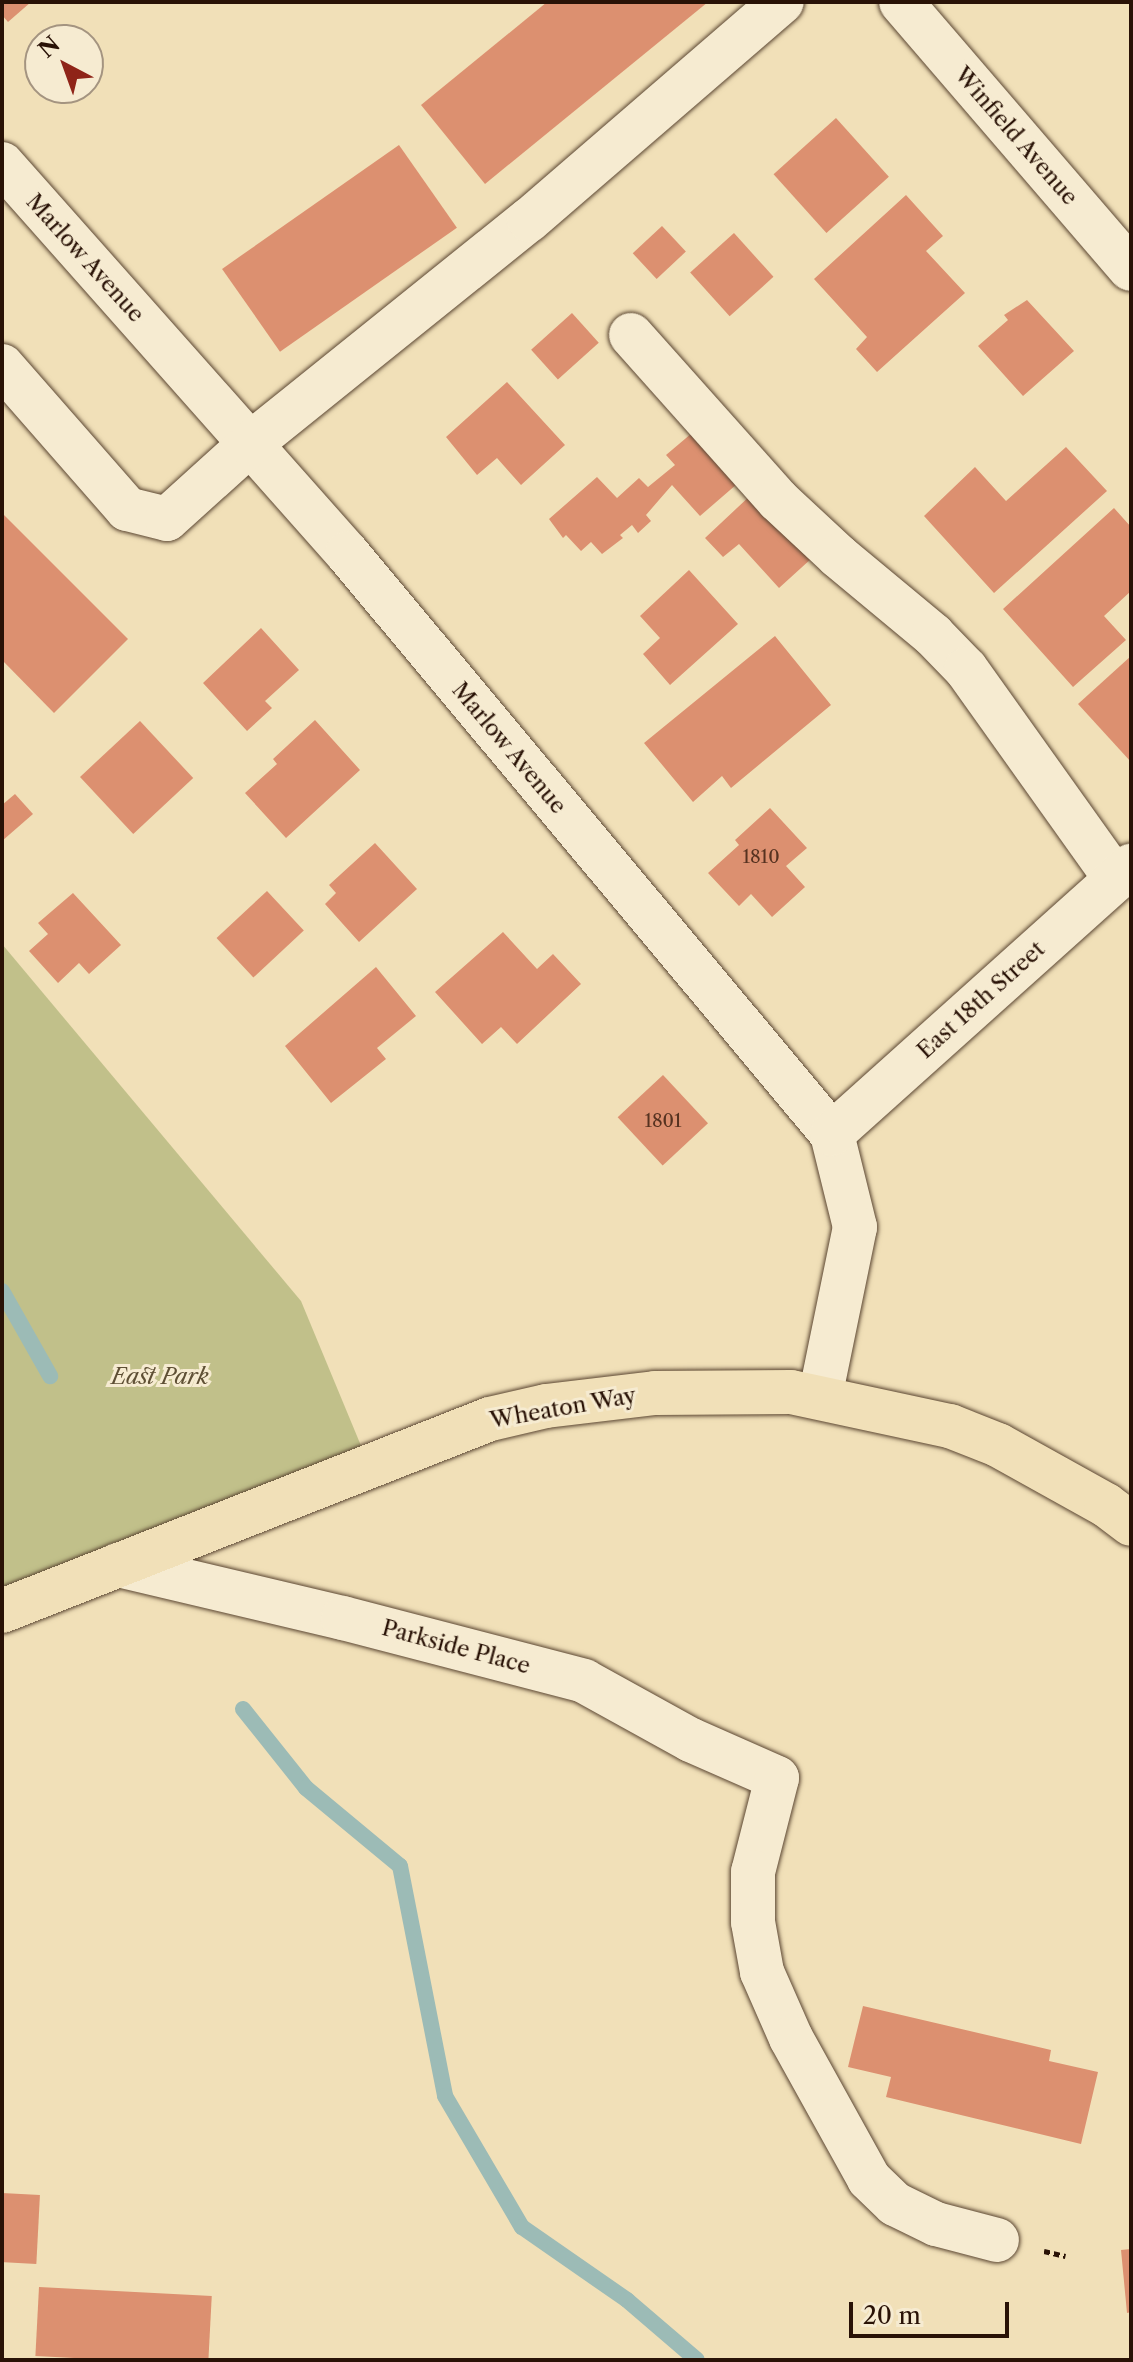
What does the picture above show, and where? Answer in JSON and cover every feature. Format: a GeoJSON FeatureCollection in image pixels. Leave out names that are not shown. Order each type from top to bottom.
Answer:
{"type":"FeatureCollection","features":[{"type":"Feature","properties":{"kind":"main road","name":"Wheaton Way"},"geometry":{"type":"LineString","coordinates":[[2,1611],[490,1419],[546,1406],[655,1393],[762,1389],[820,1397],[938,1423],[998,1445],[1106,1505],[1131,1524]]}},
{"type":"Feature","properties":{"kind":"street"},"geometry":{"type":"LineString","coordinates":[[2,366],[127,509],[167,519],[250,444],[529,220],[782,2]]}},
{"type":"Feature","properties":{"kind":"street","name":"Winfield Avenue"},"geometry":{"type":"LineString","coordinates":[[901,2],[1131,269]]}},
{"type":"Feature","properties":{"kind":"street","name":"Marlow Avenue"},"geometry":{"type":"LineString","coordinates":[[2,164],[347,553],[832,1134],[855,1227],[820,1397]]}},
{"type":"Feature","properties":{"kind":"street"},"geometry":{"type":"LineString","coordinates":[[631,335],[778,500],[838,556],[933,635],[966,669],[1124,873]]}},
{"type":"Feature","properties":{"kind":"street","name":"East 18th Street"},"geometry":{"type":"LineString","coordinates":[[832,1134],[1124,873]]}},
{"type":"Feature","properties":{"kind":"street","name":"Parkside Place"},"geometry":{"type":"LineString","coordinates":[[118,1565],[343,1618],[584,1681],[691,1740],[777,1778],[753,1872],[753,1922],[762,1972],[791,2038],[869,2179],[895,2204],[936,2224],[997,2240]]}},
{"type":"Feature","properties":{"kind":"green space","name":"East Park"},"geometry":{"type":"Polygon","coordinates":[[[2,944],[301,1301],[369,1465],[2,1611],[2,944]]]}},
{"type":"Feature","properties":{"kind":"building"},"geometry":{"type":"Polygon","coordinates":[[[2,2],[31,2],[8,22],[2,15],[2,2]]]}},
{"type":"Feature","properties":{"kind":"building"},"geometry":{"type":"Polygon","coordinates":[[[547,2],[708,2],[485,184],[421,105],[547,2]]]}},
{"type":"Feature","properties":{"kind":"building"},"geometry":{"type":"Polygon","coordinates":[[[836,118],[889,177],[826,233],[774,174],[836,118]]]}},
{"type":"Feature","properties":{"kind":"building"},"geometry":{"type":"Polygon","coordinates":[[[399,145],[457,228],[280,352],[222,269],[399,145]]]}},
{"type":"Feature","properties":{"kind":"building"},"geometry":{"type":"Polygon","coordinates":[[[906,195],[943,236],[926,251],[965,293],[877,372],[856,349],[867,337],[814,279],[906,195]]]}},
{"type":"Feature","properties":{"kind":"building"},"geometry":{"type":"Polygon","coordinates":[[[662,226],[686,252],[657,279],[633,253],[662,226]]]}},
{"type":"Feature","properties":{"kind":"building"},"geometry":{"type":"Polygon","coordinates":[[[734,233],[773,277],[730,316],[690,272],[734,233]]]}},
{"type":"Feature","properties":{"kind":"building"},"geometry":{"type":"Polygon","coordinates":[[[1027,300],[1074,351],[1023,396],[978,346],[1008,320],[1004,315],[1027,300]]]}},
{"type":"Feature","properties":{"kind":"building"},"geometry":{"type":"Polygon","coordinates":[[[572,313],[599,343],[558,380],[531,350],[572,313]]]}},
{"type":"Feature","properties":{"kind":"building"},"geometry":{"type":"Polygon","coordinates":[[[507,382],[565,445],[521,485],[497,458],[477,475],[446,437],[507,382]]]}},
{"type":"Feature","properties":{"kind":"building"},"geometry":{"type":"Polygon","coordinates":[[[692,433],[737,484],[700,516],[672,485],[646,515],[651,521],[638,533],[632,525],[620,535],[623,538],[602,554],[591,542],[581,551],[566,535],[563,538],[549,519],[597,477],[617,498],[639,478],[648,487],[675,465],[666,455],[692,433]]]}},
{"type":"Feature","properties":{"kind":"building"},"geometry":{"type":"Polygon","coordinates":[[[1066,447],[1107,491],[994,593],[924,516],[975,467],[1006,501],[1066,447]]]}},
{"type":"Feature","properties":{"kind":"building"},"geometry":{"type":"Polygon","coordinates":[[[753,493],[812,558],[779,588],[739,544],[723,557],[705,538],[753,493]]]}},
{"type":"Feature","properties":{"kind":"building"},"geometry":{"type":"Polygon","coordinates":[[[1114,508],[1131,527],[1131,591],[1104,616],[1126,640],[1073,687],[1003,609],[1114,508]]]}},
{"type":"Feature","properties":{"kind":"building"},"geometry":{"type":"Polygon","coordinates":[[[2,513],[128,639],[54,713],[2,660],[2,513]]]}},
{"type":"Feature","properties":{"kind":"building"},"geometry":{"type":"Polygon","coordinates":[[[689,570],[738,624],[670,685],[643,654],[660,638],[640,616],[689,570]]]}},
{"type":"Feature","properties":{"kind":"building"},"geometry":{"type":"Polygon","coordinates":[[[261,628],[299,670],[265,701],[272,708],[247,731],[203,683],[261,628]]]}},
{"type":"Feature","properties":{"kind":"building"},"geometry":{"type":"Polygon","coordinates":[[[775,636],[831,705],[731,788],[722,776],[693,802],[644,743],[775,636]]]}},
{"type":"Feature","properties":{"kind":"building"},"geometry":{"type":"Polygon","coordinates":[[[1131,656],[1131,762],[1078,704],[1131,656]]]}},
{"type":"Feature","properties":{"kind":"building"},"geometry":{"type":"Polygon","coordinates":[[[315,720],[360,770],[286,838],[245,793],[277,764],[273,759],[315,720]]]}},
{"type":"Feature","properties":{"kind":"building"},"geometry":{"type":"Polygon","coordinates":[[[140,721],[193,778],[133,834],[80,777],[140,721]]]}},
{"type":"Feature","properties":{"kind":"building"},"geometry":{"type":"Polygon","coordinates":[[[15,794],[33,814],[2,841],[2,805],[15,794]]]}},
{"type":"Feature","properties":{"kind":"building"},"geometry":{"type":"Polygon","coordinates":[[[770,808],[807,848],[786,866],[805,887],[772,917],[751,894],[739,906],[708,873],[739,845],[735,840],[770,808]]]}},
{"type":"Feature","properties":{"kind":"building"},"geometry":{"type":"Polygon","coordinates":[[[375,843],[417,889],[359,942],[325,904],[336,893],[329,885],[375,843]]]}},
{"type":"Feature","properties":{"kind":"building"},"geometry":{"type":"Polygon","coordinates":[[[267,891],[304,930],[253,978],[217,938],[267,891]]]}},
{"type":"Feature","properties":{"kind":"building"},"geometry":{"type":"Polygon","coordinates":[[[73,893],[121,945],[89,974],[79,963],[58,983],[29,951],[48,934],[38,923],[73,893]]]}},
{"type":"Feature","properties":{"kind":"building"},"geometry":{"type":"Polygon","coordinates":[[[503,932],[537,969],[553,954],[581,984],[517,1044],[501,1027],[482,1044],[435,992],[503,932]]]}},
{"type":"Feature","properties":{"kind":"building"},"geometry":{"type":"Polygon","coordinates":[[[376,967],[416,1016],[377,1048],[386,1059],[331,1103],[285,1046],[376,967]]]}},
{"type":"Feature","properties":{"kind":"building"},"geometry":{"type":"Polygon","coordinates":[[[663,1075],[708,1123],[663,1166],[618,1117],[663,1075]]]}},
{"type":"Feature","properties":{"kind":"building"},"geometry":{"type":"Polygon","coordinates":[[[863,2006],[1051,2050],[1049,2061],[1098,2072],[1081,2144],[886,2097],[891,2077],[848,2067],[863,2006]]]}},
{"type":"Feature","properties":{"kind":"building"},"geometry":{"type":"Polygon","coordinates":[[[2,2193],[40,2195],[36,2264],[2,2262],[2,2193]]]}},
{"type":"Feature","properties":{"kind":"building"},"geometry":{"type":"Polygon","coordinates":[[[1131,2249],[1131,2312],[1127,2313],[1121,2250],[1131,2249]]]}},
{"type":"Feature","properties":{"kind":"building"},"geometry":{"type":"Polygon","coordinates":[[[39,2287],[212,2296],[208,2360],[35,2356],[39,2287]]]}},
{"type":"Feature","properties":{"kind":"waterway"},"geometry":{"type":"LineString","coordinates":[[2,1291],[50,1376]]}},
{"type":"Feature","properties":{"kind":"waterway"},"geometry":{"type":"LineString","coordinates":[[243,1709],[306,1788],[400,1866],[445,2096],[522,2227],[627,2300],[697,2360]]}}]}
